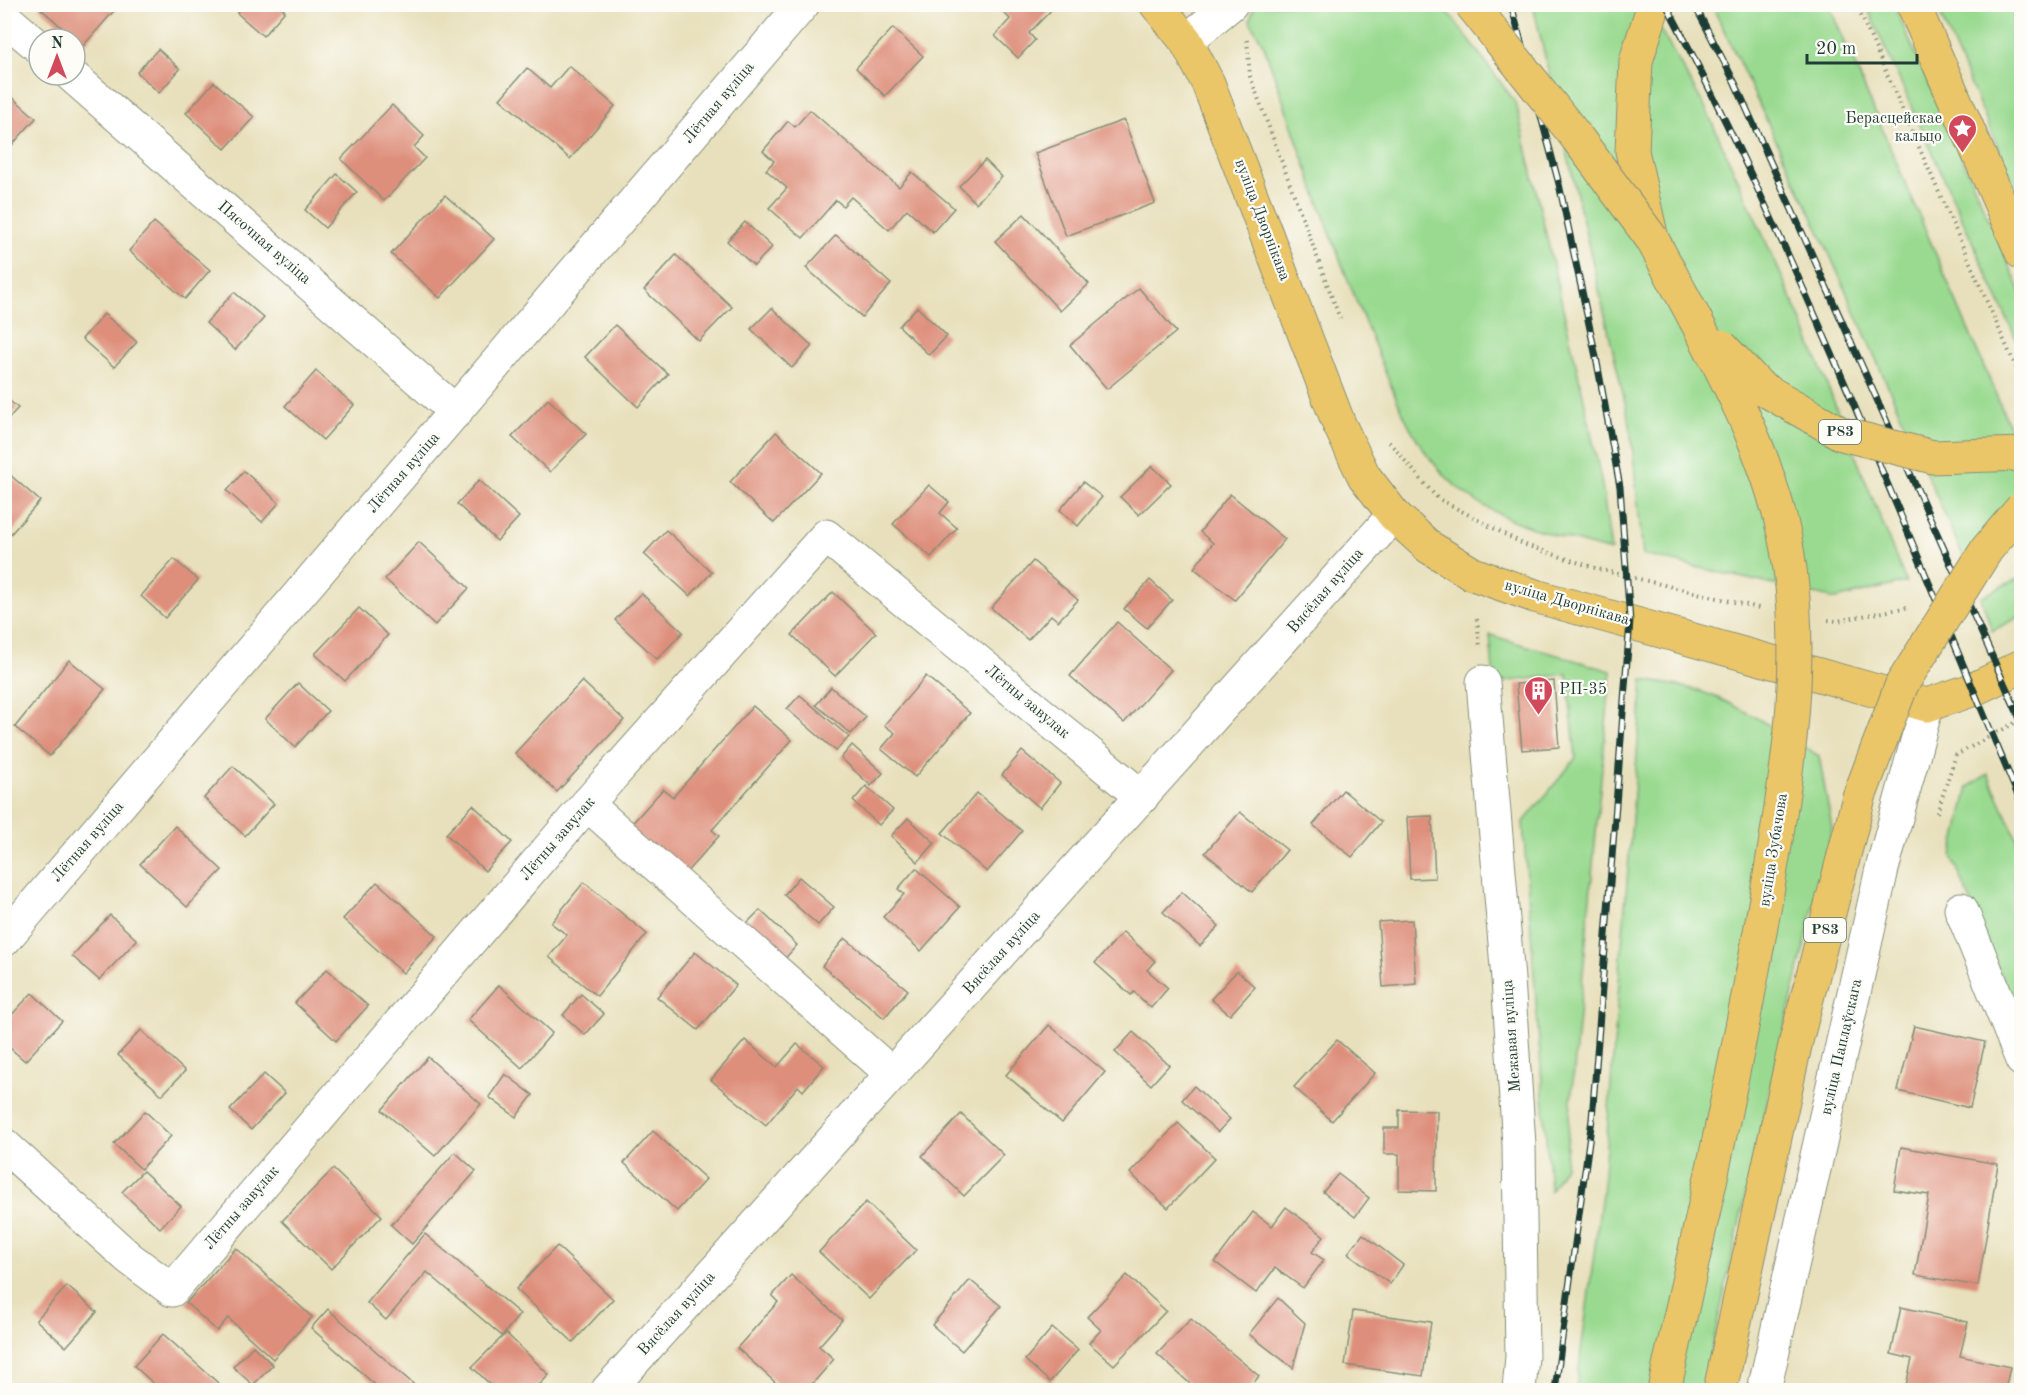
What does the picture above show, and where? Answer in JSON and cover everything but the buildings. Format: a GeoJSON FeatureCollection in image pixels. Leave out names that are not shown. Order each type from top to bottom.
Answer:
{"type":"FeatureCollection","features":[{"type":"Feature","properties":{"kind":"main road","name":"вуліца Дворнікава"},"geometry":{"type":"LineString","coordinates":[[1156,4],[1186,41],[1208,83],[1339,424],[1364,476],[1394,515],[1429,547],[1473,574],[1535,596],[1927,705]]}},
{"type":"Feature","properties":{"kind":"main road"},"geometry":{"type":"LineString","coordinates":[[1471,4],[1578,139],[1652,239]]}},
{"type":"Feature","properties":{"kind":"main road","name":"Р83"},"geometry":{"type":"LineString","coordinates":[[1654,4],[1636,61],[1632,151],[1652,239],[1695,319],[1760,387],[1842,434],[1933,457],[2022,454]]}},
{"type":"Feature","properties":{"kind":"main road"},"geometry":{"type":"LineString","coordinates":[[1913,4],[2022,253]]}},
{"type":"Feature","properties":{"kind":"main road","name":"вуліца Зубачова"},"geometry":{"type":"LineString","coordinates":[[1664,1390],[1744,1023],[1784,795],[1795,661],[1790,569],[1775,502],[1730,384],[1695,319]]}},
{"type":"Feature","properties":{"kind":"main road","name":"Р83"},"geometry":{"type":"LineString","coordinates":[[1720,1390],[1796,1041],[1859,797],[1902,684],[1987,549],[2022,508]]}},
{"type":"Feature","properties":{"kind":"main road"},"geometry":{"type":"LineString","coordinates":[[1927,705],[1972,690],[2022,666]]}},
{"type":"Feature","properties":{"kind":"street","name":"Лётная вуліца"},"geometry":{"type":"LineString","coordinates":[[4,940],[803,4]]}},
{"type":"Feature","properties":{"kind":"street"},"geometry":{"type":"LineString","coordinates":[[1186,41],[1231,4]]}},
{"type":"Feature","properties":{"kind":"street"},"geometry":{"type":"LineString","coordinates":[[4,17],[27,37]]}},
{"type":"Feature","properties":{"kind":"street","name":"Пясочная вуліца"},"geometry":{"type":"LineString","coordinates":[[84,87],[456,412]]}},
{"type":"Feature","properties":{"kind":"street","name":"Вясёлая вуліца"},"geometry":{"type":"LineString","coordinates":[[608,1390],[1394,515]]}},
{"type":"Feature","properties":{"kind":"street","name":"Лётны завулак"},"geometry":{"type":"LineString","coordinates":[[4,1145],[129,1258],[172,1290],[587,804],[825,536],[1142,797]]}},
{"type":"Feature","properties":{"kind":"street","name":"Межавая вуліца"},"geometry":{"type":"LineString","coordinates":[[1483,682],[1508,979],[1519,1145],[1522,1357],[1519,1390]]}},
{"type":"Feature","properties":{"kind":"street","name":"вуліца Паплаўскага"},"geometry":{"type":"LineString","coordinates":[[1764,1390],[1882,869],[1927,705]]}},
{"type":"Feature","properties":{"kind":"street"},"geometry":{"type":"LineString","coordinates":[[587,804],[891,1074]]}},
{"type":"Feature","properties":{"kind":"street"},"geometry":{"type":"LineString","coordinates":[[1962,909],[2022,1060]]}},
{"type":"Feature","properties":{"kind":"path"},"geometry":{"type":"LineString","coordinates":[[1856,4],[2022,381]]}},
{"type":"Feature","properties":{"kind":"path"},"geometry":{"type":"LineString","coordinates":[[1247,40],[1250,76],[1341,322]]}},
{"type":"Feature","properties":{"kind":"path"},"geometry":{"type":"LineString","coordinates":[[1382,434],[1437,498],[1525,545],[1598,569],[1761,608]]}},
{"type":"Feature","properties":{"kind":"path"},"geometry":{"type":"LineString","coordinates":[[1827,620],[1837,621],[1918,606]]}},
{"type":"Feature","properties":{"kind":"path"},"geometry":{"type":"LineString","coordinates":[[1935,818],[1956,755],[2022,719]]}},
{"type":"Feature","properties":{"kind":"green space"},"geometry":{"type":"Polygon","coordinates":[[[1254,5],[1443,5],[1516,103],[1585,404],[1602,485],[1611,551],[1551,534],[1492,511],[1457,487],[1428,456],[1398,402],[1344,270],[1264,46],[1250,21],[1254,5]]]}},
{"type":"Feature","properties":{"kind":"green space"},"geometry":{"type":"Polygon","coordinates":[[[1533,5],[1646,5],[1706,109],[1800,317],[1906,582],[1836,599],[1643,555],[1630,424],[1533,5]]]}},
{"type":"Feature","properties":{"kind":"green space"},"geometry":{"type":"Polygon","coordinates":[[[1712,5],[1829,5],[2021,453],[2021,518],[1964,558],[1825,244],[1712,5]]]}},
{"type":"Feature","properties":{"kind":"green space"},"geometry":{"type":"Polygon","coordinates":[[[1866,5],[1894,5],[2021,292],[2021,350],[1866,5]]]}},
{"type":"Feature","properties":{"kind":"green space"},"geometry":{"type":"Polygon","coordinates":[[[1936,5],[2021,5],[2021,200],[1936,5]]]}},
{"type":"Feature","properties":{"kind":"green space"},"geometry":{"type":"Polygon","coordinates":[[[2021,579],[2021,616],[1992,631],[1981,597],[2021,579]]]}},
{"type":"Feature","properties":{"kind":"green space"},"geometry":{"type":"Polygon","coordinates":[[[1490,635],[1611,671],[1565,1166],[1550,1191],[1523,823],[1576,758],[1567,674],[1494,683],[1490,635]]]}},
{"type":"Feature","properties":{"kind":"green space"},"geometry":{"type":"Polygon","coordinates":[[[1643,680],[1693,689],[1710,695],[1758,719],[1819,756],[1832,828],[1747,1188],[1703,1390],[1576,1390],[1603,1185],[1643,680]]]}},
{"type":"Feature","properties":{"kind":"green space"},"geometry":{"type":"Polygon","coordinates":[[[1988,774],[2021,849],[2021,1025],[1952,856],[1968,787],[1988,774]]]}},
{"type":"Feature","properties":{"kind":"railway"},"geometry":{"type":"LineString","coordinates":[[1511,4],[1559,184],[1596,357],[1620,487],[1630,621],[1592,1119],[1555,1390]]}},
{"type":"Feature","properties":{"kind":"railway"},"geometry":{"type":"LineString","coordinates":[[1666,4],[1716,102],[1808,300],[2022,805]]}},
{"type":"Feature","properties":{"kind":"railway"},"geometry":{"type":"LineString","coordinates":[[1694,4],[1735,83],[2022,723]]}},
{"type":"Feature","properties":{"kind":"place","name":"Берасцейскае кальцо"},"geometry":{"type":"Point","coordinates":[1963,154]}},
{"type":"Feature","properties":{"kind":"place","name":"РП-35"},"geometry":{"type":"Point","coordinates":[1538,716]}}]}
